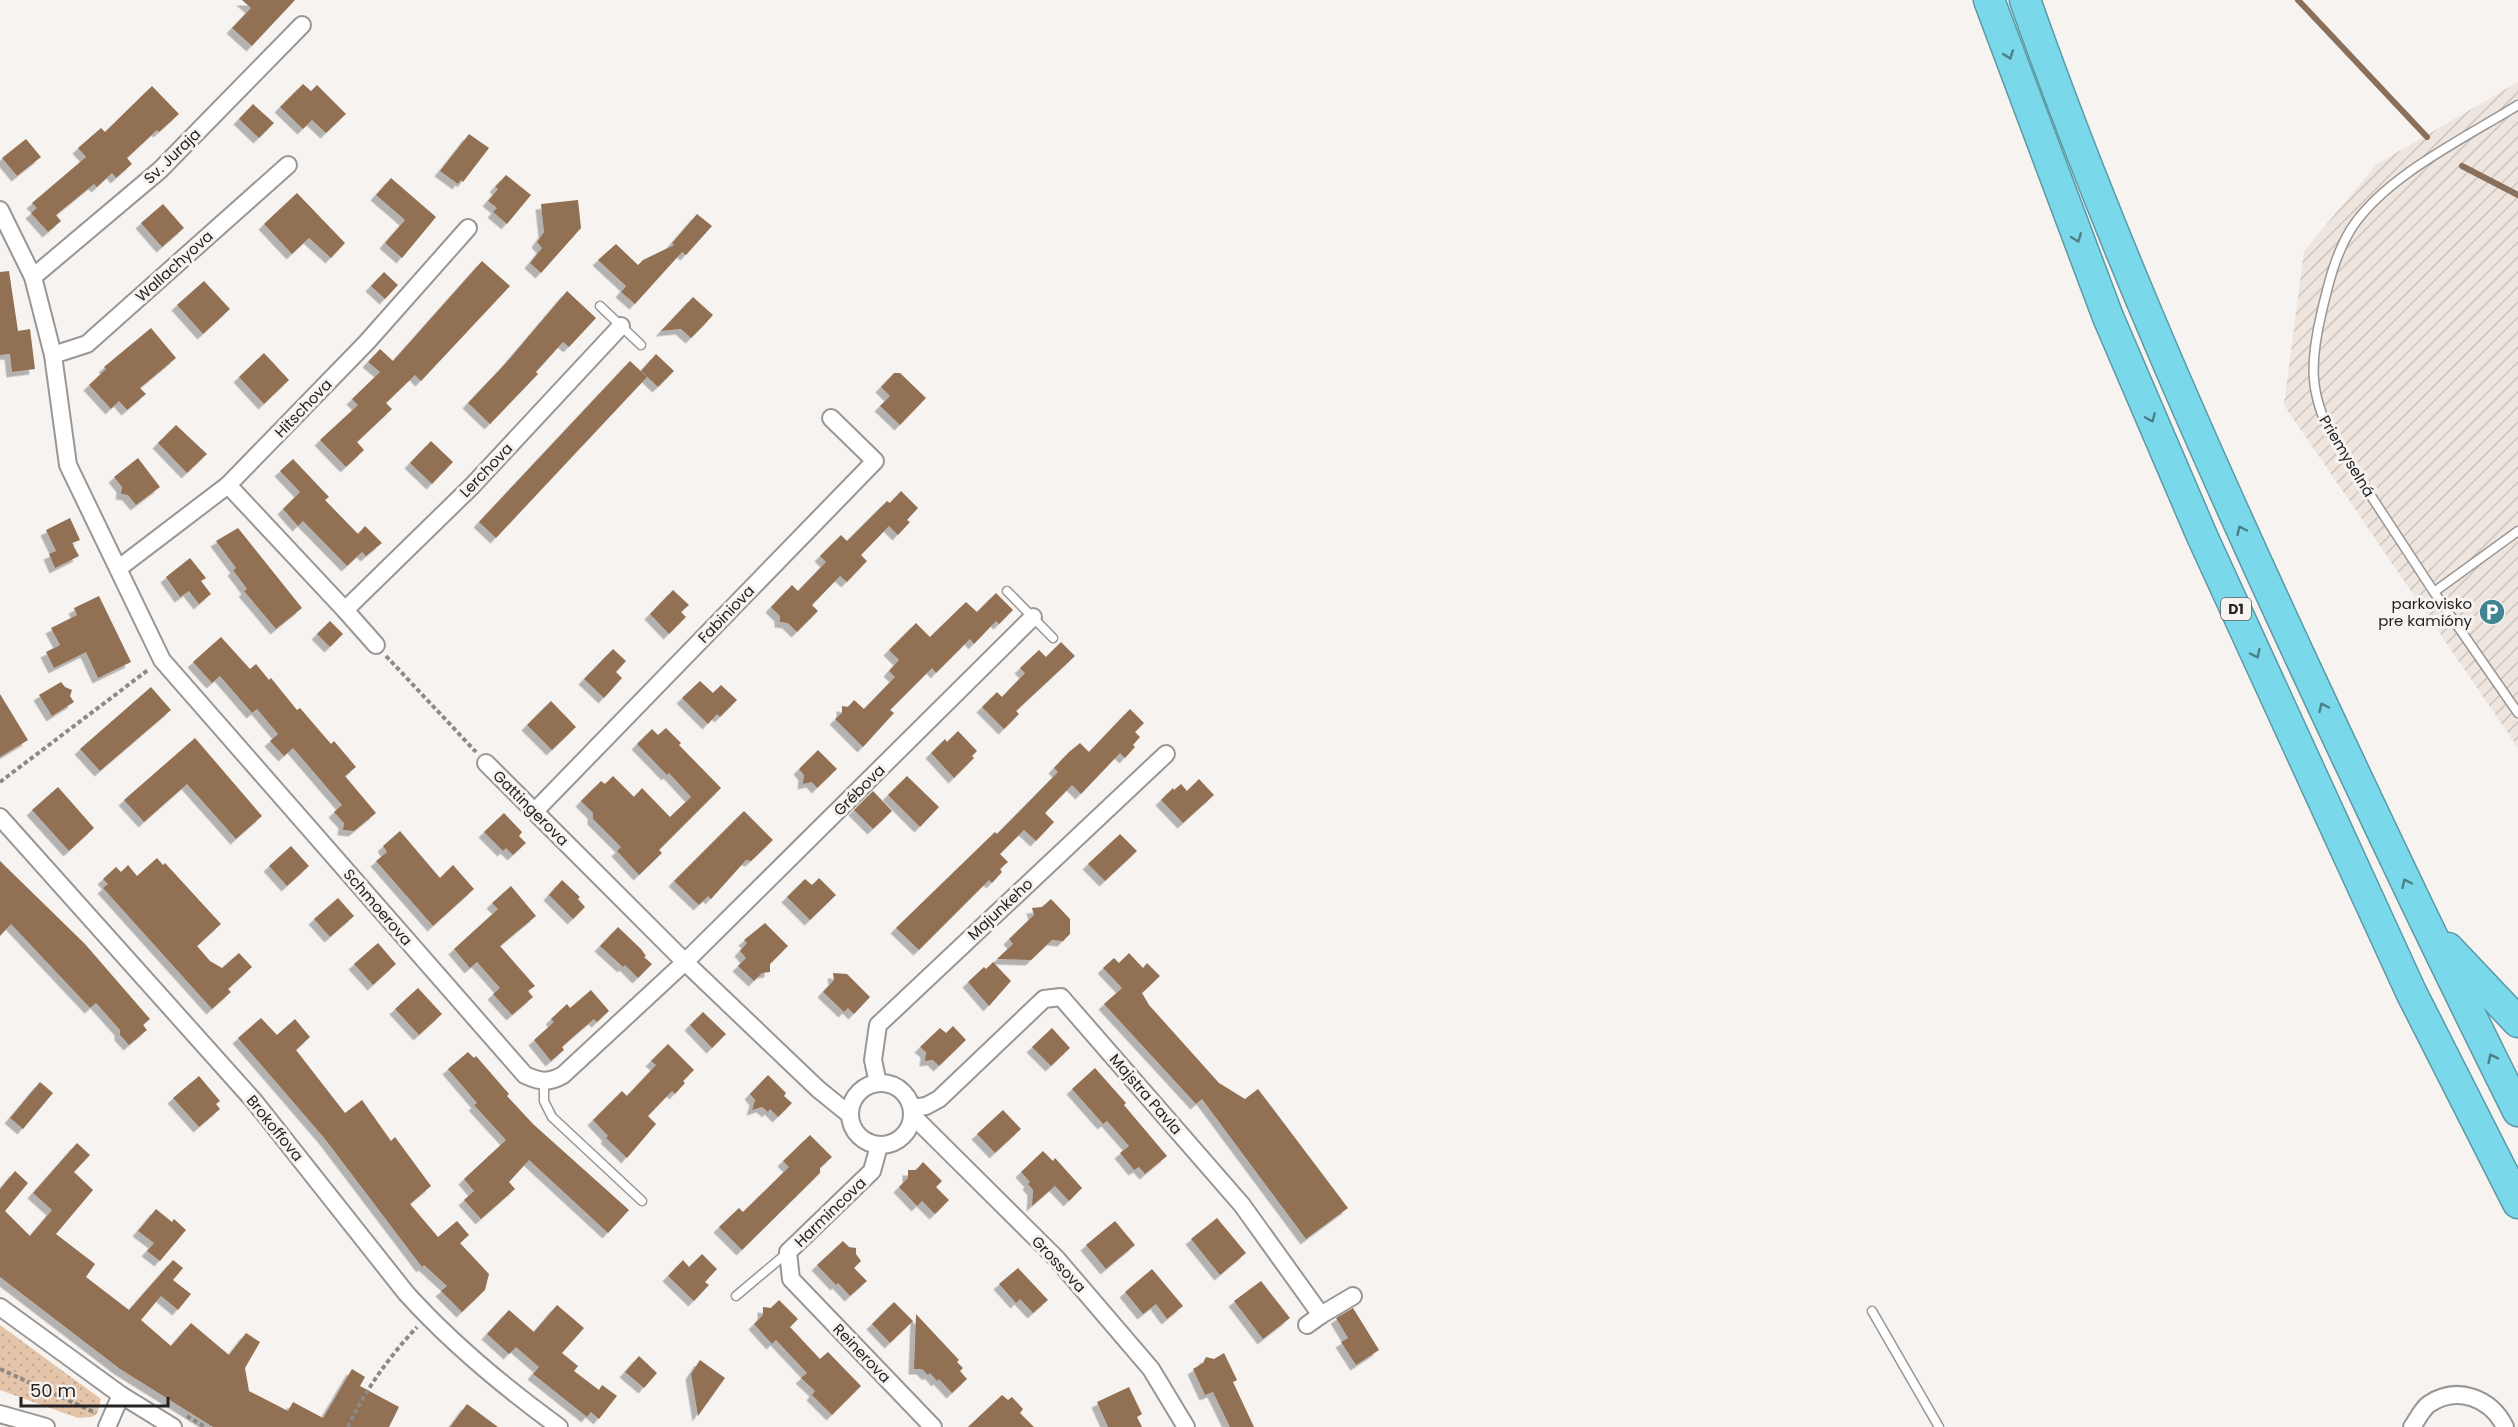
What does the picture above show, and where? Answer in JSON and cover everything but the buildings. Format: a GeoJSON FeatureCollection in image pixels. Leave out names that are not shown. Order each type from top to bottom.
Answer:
{"type":"FeatureCollection","features":[{"type":"Feature","properties":{"kind":"highway","name":"D1"},"geometry":{"type":"LineString","coordinates":[[1989,0],[2108,318],[2202,536],[2411,992],[2518,1203]]}},
{"type":"Feature","properties":{"kind":"highway","name":"D1"},"geometry":{"type":"LineString","coordinates":[[2025,0],[2140,296],[2228,503],[2424,923],[2518,1111]]}},
{"type":"Feature","properties":{"kind":"highway"},"geometry":{"type":"LineString","coordinates":[[2424,923],[2518,1022]]}},
{"type":"Feature","properties":{"kind":"street","name":"Sv. Juraja"},"geometry":{"type":"LineString","coordinates":[[33,277],[160,171],[302,25]]}},
{"type":"Feature","properties":{"kind":"street","name":"Wallachyova"},"geometry":{"type":"LineString","coordinates":[[53,355],[87,344],[288,165]]}},
{"type":"Feature","properties":{"kind":"street","name":"Schmoerova"},"geometry":{"type":"LineString","coordinates":[[0,210],[33,277],[53,355],[68,465],[162,660],[525,1075],[544,1082]]}},
{"type":"Feature","properties":{"kind":"street","name":"Hitschova"},"geometry":{"type":"LineString","coordinates":[[119,568],[228,484],[367,342],[468,228]]}},
{"type":"Feature","properties":{"kind":"street","name":"Lerchova"},"geometry":{"type":"LineString","coordinates":[[345,609],[472,486],[621,326]]}},
{"type":"Feature","properties":{"kind":"street","name":"Fabiniova"},"geometry":{"type":"LineString","coordinates":[[535,811],[874,461],[831,418]]}},
{"type":"Feature","properties":{"kind":"street"},"geometry":{"type":"LineString","coordinates":[[228,484],[376,645]]}},
{"type":"Feature","properties":{"kind":"street","name":"Grébova"},"geometry":{"type":"LineString","coordinates":[[685,963],[1033,617]]}},
{"type":"Feature","properties":{"kind":"street","name":"Majunkeho"},"geometry":{"type":"LineString","coordinates":[[878,1083],[873,1060],[878,1024],[1166,754]]}},
{"type":"Feature","properties":{"kind":"street","name":"Gattingerova"},"geometry":{"type":"LineString","coordinates":[[486,763],[685,963],[818,1089],[850,1115]]}},
{"type":"Feature","properties":{"kind":"street","name":"Brokoffova"},"geometry":{"type":"LineString","coordinates":[[0,817],[254,1101],[406,1293],[427,1316],[474,1361],[559,1427]]}},
{"type":"Feature","properties":{"kind":"street"},"geometry":{"type":"LineString","coordinates":[[544,1082],[563,1075],[685,963]]}},
{"type":"Feature","properties":{"kind":"street","name":"Majstra Pavla"},"geometry":{"type":"LineString","coordinates":[[913,1112],[939,1099],[1044,999],[1061,997],[1242,1205],[1322,1315]]}},
{"type":"Feature","properties":{"kind":"street"},"geometry":{"type":"LineString","coordinates":[[878,1083],[893,1085],[900,1089],[906,1094],[913,1112],[911,1126],[898,1141],[879,1146],[870,1144],[856,1133],[850,1115],[855,1097],[869,1085],[878,1083]]}},
{"type":"Feature","properties":{"kind":"street","name":"Grossova"},"geometry":{"type":"LineString","coordinates":[[913,1112],[1056,1258],[1151,1369],[1186,1427]]}},
{"type":"Feature","properties":{"kind":"street","name":"Harmincova"},"geometry":{"type":"LineString","coordinates":[[791,1279],[788,1252],[872,1171],[879,1146]]}},
{"type":"Feature","properties":{"kind":"street","name":"Reinerova"},"geometry":{"type":"LineString","coordinates":[[791,1279],[933,1427]]}},
{"type":"Feature","properties":{"kind":"street"},"geometry":{"type":"LineString","coordinates":[[1307,1325],[1353,1296]]}},
{"type":"Feature","properties":{"kind":"street"},"geometry":{"type":"LineString","coordinates":[[0,1306],[120,1395],[173,1427]]}},
{"type":"Feature","properties":{"kind":"street"},"geometry":{"type":"LineString","coordinates":[[2412,1427],[2427,1405],[2450,1394],[2473,1396],[2494,1410],[2505,1427]]}},
{"type":"Feature","properties":{"kind":"street"},"geometry":{"type":"LineString","coordinates":[[108,1423],[120,1395]]}},
{"type":"Feature","properties":{"kind":"street"},"geometry":{"type":"LineString","coordinates":[[0,1413],[46,1427]]}},
{"type":"Feature","properties":{"kind":"lane","name":"Priemyselná"},"geometry":{"type":"LineString","coordinates":[[2518,105],[2398,179],[2370,204],[2351,229],[2339,252],[2328,282],[2314,344],[2312,374],[2322,417],[2434,592],[2518,713]]}},
{"type":"Feature","properties":{"kind":"lane"},"geometry":{"type":"LineString","coordinates":[[600,306],[641,345]]}},
{"type":"Feature","properties":{"kind":"lane"},"geometry":{"type":"LineString","coordinates":[[2434,592],[2518,531]]}},
{"type":"Feature","properties":{"kind":"lane"},"geometry":{"type":"LineString","coordinates":[[1007,591],[1053,638]]}},
{"type":"Feature","properties":{"kind":"lane"},"geometry":{"type":"LineString","coordinates":[[544,1082],[544,1101],[552,1117],[642,1201]]}},
{"type":"Feature","properties":{"kind":"lane"},"geometry":{"type":"LineString","coordinates":[[736,1296],[788,1252]]}},
{"type":"Feature","properties":{"kind":"lane"},"geometry":{"type":"LineString","coordinates":[[1872,1311],[1939,1427]]}},
{"type":"Feature","properties":{"kind":"path","name":"Gattingerova"},"geometry":{"type":"LineString","coordinates":[[376,645],[486,763]]}},
{"type":"Feature","properties":{"kind":"path"},"geometry":{"type":"LineString","coordinates":[[0,782],[162,660]]}},
{"type":"Feature","properties":{"kind":"path"},"geometry":{"type":"LineString","coordinates":[[348,1427],[359,1403],[396,1349],[409,1336]]}},
{"type":"Feature","properties":{"kind":"path"},"geometry":{"type":"LineString","coordinates":[[1,1369],[108,1423]]}},
{"type":"Feature","properties":{"kind":"shaded area"},"geometry":{"type":"Polygon","coordinates":[[[2518,82],[2518,748],[2284,405],[2304,251],[2377,164],[2518,82]]]}},
{"type":"Feature","properties":{"kind":"shaded area"},"geometry":{"type":"Polygon","coordinates":[[[0,1325],[101,1399],[97,1414],[92,1417],[78,1418],[0,1390],[0,1325]]]}},
{"type":"Feature","properties":{"kind":"waterway"},"geometry":{"type":"LineString","coordinates":[[2298,0],[2427,137]]}},
{"type":"Feature","properties":{"kind":"waterway"},"geometry":{"type":"LineString","coordinates":[[2462,166],[2518,195]]}},
{"type":"Feature","properties":{"kind":"place","name":"parkovisko pre kamióny"},"geometry":{"type":"Point","coordinates":[2492,612]}}]}
